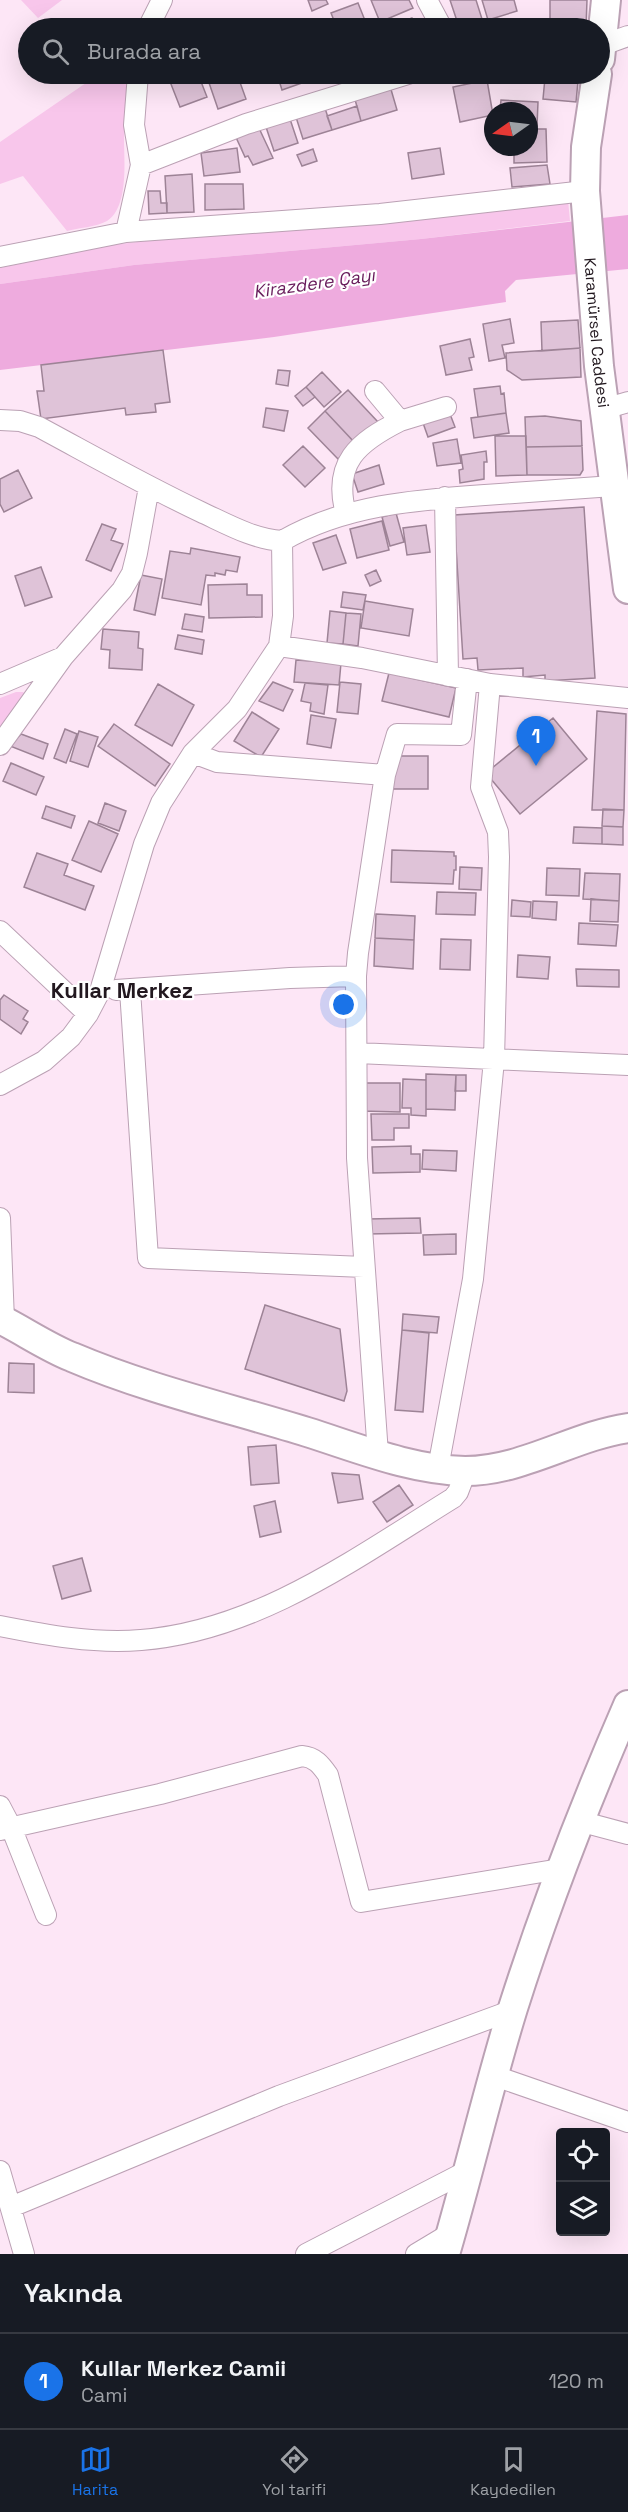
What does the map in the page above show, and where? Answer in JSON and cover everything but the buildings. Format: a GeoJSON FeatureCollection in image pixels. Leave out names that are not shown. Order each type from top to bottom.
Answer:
{"type":"FeatureCollection","features":[{"type":"Feature","properties":{"kind":"main road"},"geometry":{"type":"LineString","coordinates":[[604,18],[606,0]]}},
{"type":"Feature","properties":{"kind":"main road","name":"Karamürsel Caddesi"},"geometry":{"type":"LineString","coordinates":[[595,84],[586,147],[585,191],[593,301],[616,405],[613,486],[628,589]]}},
{"type":"Feature","properties":{"kind":"main road"},"geometry":{"type":"LineString","coordinates":[[2,1320],[53,1349],[103,1370],[378,1454],[438,1468],[466,1471],[500,1467],[601,1434],[628,1428]]}},
{"type":"Feature","properties":{"kind":"main road"},"geometry":{"type":"LineString","coordinates":[[448,2244],[513,2010],[560,1869],[628,1705]]}},
{"type":"Feature","properties":{"kind":"street"},"geometry":{"type":"LineString","coordinates":[[153,18],[162,0]]}},
{"type":"Feature","properties":{"kind":"street"},"geometry":{"type":"LineString","coordinates":[[427,0],[437,18]]}},
{"type":"Feature","properties":{"kind":"street"},"geometry":{"type":"LineString","coordinates":[[610,45],[628,36]]}},
{"type":"Feature","properties":{"kind":"street"},"geometry":{"type":"LineString","coordinates":[[126,232],[141,165],[134,125],[137,84]]}},
{"type":"Feature","properties":{"kind":"street"},"geometry":{"type":"LineString","coordinates":[[141,165],[246,124],[376,84]]}},
{"type":"Feature","properties":{"kind":"street"},"geometry":{"type":"LineString","coordinates":[[0,257],[126,232],[380,214],[585,191]]}},
{"type":"Feature","properties":{"kind":"street"},"geometry":{"type":"LineString","coordinates":[[375,391],[400,421]]}},
{"type":"Feature","properties":{"kind":"street"},"geometry":{"type":"LineString","coordinates":[[346,514],[341,484],[349,459],[362,444],[376,433],[400,421],[446,407]]}},
{"type":"Feature","properties":{"kind":"street"},"geometry":{"type":"LineString","coordinates":[[0,420],[39,427],[149,487],[242,531],[268,540],[282,541],[308,526],[346,514],[398,503],[445,497],[613,486]]}},
{"type":"Feature","properties":{"kind":"street"},"geometry":{"type":"LineString","coordinates":[[0,745],[63,657],[122,590],[132,573],[149,487]]}},
{"type":"Feature","properties":{"kind":"street"},"geometry":{"type":"LineString","coordinates":[[378,1454],[357,1158],[356,976],[372,853],[386,775],[397,734],[461,735],[445,497]]}},
{"type":"Feature","properties":{"kind":"street"},"geometry":{"type":"LineString","coordinates":[[0,1085],[44,1061],[70,1037],[88,1014],[100,991],[144,844],[161,803],[193,753],[237,710],[279,646],[283,616],[282,541]]}},
{"type":"Feature","properties":{"kind":"street"},"geometry":{"type":"LineString","coordinates":[[279,646],[362,658],[490,684],[628,698]]}},
{"type":"Feature","properties":{"kind":"street"},"geometry":{"type":"LineString","coordinates":[[0,684],[63,657]]}},
{"type":"Feature","properties":{"kind":"street"},"geometry":{"type":"LineString","coordinates":[[438,1468],[473,1279],[494,1060],[498,832],[481,787],[490,684]]}},
{"type":"Feature","properties":{"kind":"street"},"geometry":{"type":"LineString","coordinates":[[193,753],[217,762],[386,775]]}},
{"type":"Feature","properties":{"kind":"street"},"geometry":{"type":"LineString","coordinates":[[0,931],[88,1014]]}},
{"type":"Feature","properties":{"kind":"street"},"geometry":{"type":"LineString","coordinates":[[100,991],[290,978],[356,976]]}},
{"type":"Feature","properties":{"kind":"street"},"geometry":{"type":"LineString","coordinates":[[130,990],[148,1258],[364,1267]]}},
{"type":"Feature","properties":{"kind":"street"},"geometry":{"type":"LineString","coordinates":[[357,1053],[628,1065]]}},
{"type":"Feature","properties":{"kind":"street"},"geometry":{"type":"LineString","coordinates":[[0,1218],[2,1320]]}},
{"type":"Feature","properties":{"kind":"street"},"geometry":{"type":"LineString","coordinates":[[0,1626],[73,1638],[125,1641],[171,1636],[238,1620],[280,1601],[453,1498],[458,1492],[466,1471]]}},
{"type":"Feature","properties":{"kind":"street"},"geometry":{"type":"LineString","coordinates":[[6,1829],[307,1757],[321,1764],[331,1784],[361,1902],[560,1869]]}},
{"type":"Feature","properties":{"kind":"street"},"geometry":{"type":"LineString","coordinates":[[0,1806],[6,1829],[46,1915]]}},
{"type":"Feature","properties":{"kind":"street"},"geometry":{"type":"LineString","coordinates":[[579,1821],[628,1834]]}},
{"type":"Feature","properties":{"kind":"street"},"geometry":{"type":"LineString","coordinates":[[11,2207],[279,2096],[513,2010]]}},
{"type":"Feature","properties":{"kind":"street"},"geometry":{"type":"LineString","coordinates":[[495,2076],[628,2122]]}},
{"type":"Feature","properties":{"kind":"street"},"geometry":{"type":"LineString","coordinates":[[306,2254],[469,2170]]}},
{"type":"Feature","properties":{"kind":"street"},"geometry":{"type":"LineString","coordinates":[[0,2171],[24,2254]]}},
{"type":"Feature","properties":{"kind":"street"},"geometry":{"type":"LineString","coordinates":[[416,2254],[448,2244]]}},
{"type":"Feature","properties":{"kind":"shaded area"},"geometry":{"type":"Polygon","coordinates":[[[21,0],[62,0],[38,18],[21,0]]]}},
{"type":"Feature","properties":{"kind":"shaded area"},"geometry":{"type":"Polygon","coordinates":[[[84,84],[126,84],[122,194],[114,214],[103,223],[67,231],[23,176],[0,184],[0,142],[84,84]]]}},
{"type":"Feature","properties":{"kind":"shaded area"},"geometry":{"type":"Polygon","coordinates":[[[568,200],[570,221],[421,239],[134,265],[0,284],[0,268],[103,246],[180,237],[336,227],[568,200]]]}},
{"type":"Feature","properties":{"kind":"shaded area"},"geometry":{"type":"Polygon","coordinates":[[[16,692],[25,694],[0,729],[0,698],[16,692]]]}},
{"type":"Feature","properties":{"kind":"water","name":"Kirazdere Çayı"},"geometry":{"type":"Polygon","coordinates":[[[628,215],[628,269],[516,280],[505,291],[506,302],[274,337],[0,370],[0,284],[134,265],[421,239],[628,215]]]}},
{"type":"Feature","properties":{"kind":"place","name":"Kullar Merkez Camii"},"geometry":{"type":"Point","coordinates":[536,766]}},
{"type":"Feature","properties":{"kind":"district","name":"Kullar Merkez"},"geometry":{"type":"Point","coordinates":[122,990]}}]}
